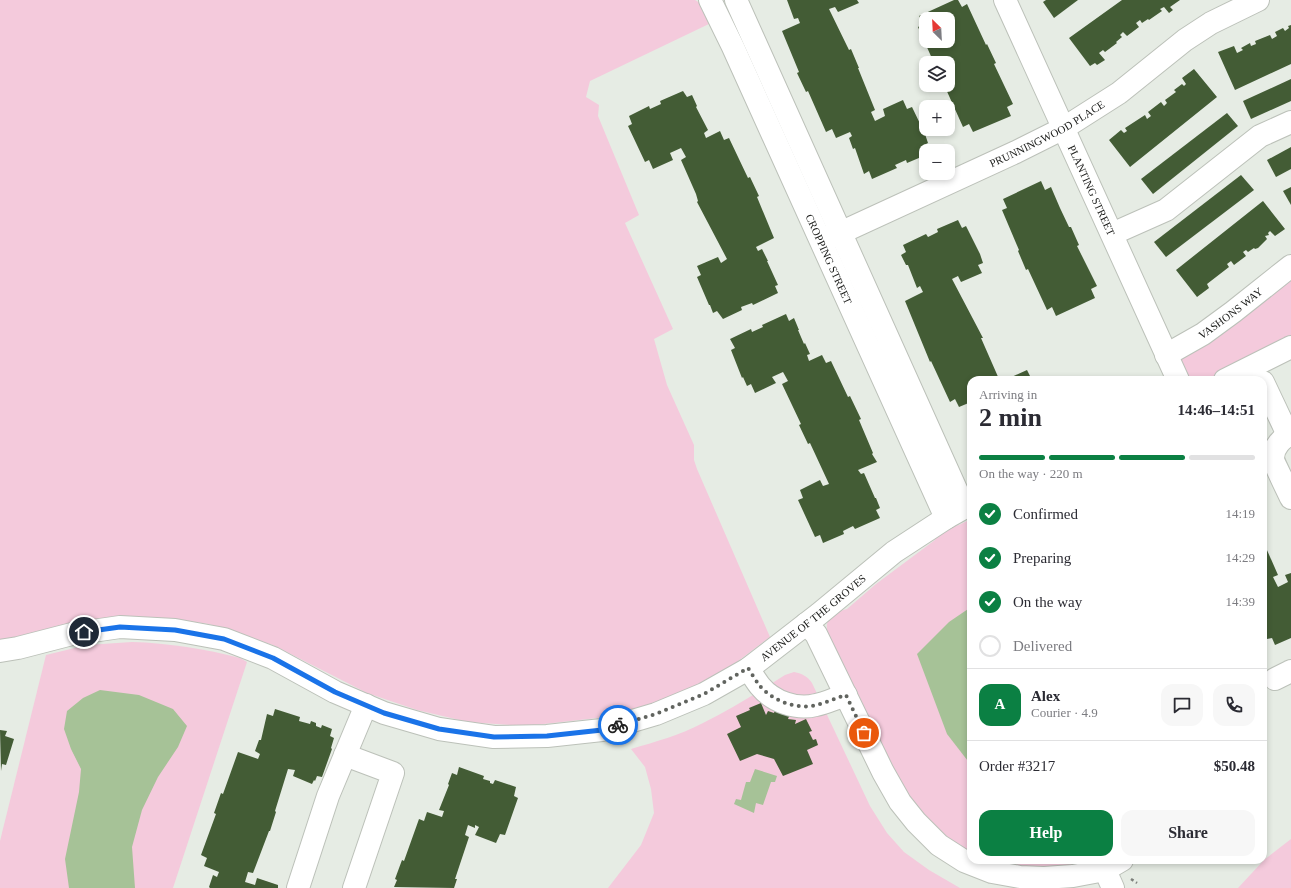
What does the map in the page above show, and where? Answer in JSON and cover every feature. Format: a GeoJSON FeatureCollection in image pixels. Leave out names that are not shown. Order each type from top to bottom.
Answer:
{"type":"FeatureCollection","features":[{"type":"Feature","properties":{"kind":"street","name":"CROPPING STREET"},"geometry":{"type":"LineString","coordinates":[[710,0],[720,18],[946,518]]}},
{"type":"Feature","properties":{"kind":"street","name":"CROPPING STREET"},"geometry":{"type":"LineString","coordinates":[[736,0],[841,232],[967,503]]}},
{"type":"Feature","properties":{"kind":"street","name":"PLANTING STREET"},"geometry":{"type":"LineString","coordinates":[[1005,0],[1176,376]]}},
{"type":"Feature","properties":{"kind":"street","name":"PRUNNINGWOOD PLACE"},"geometry":{"type":"LineString","coordinates":[[821,241],[1016,152],[1064,128],[1119,93],[1184,40],[1211,22],[1258,0]]}},
{"type":"Feature","properties":{"kind":"street"},"geometry":{"type":"LineString","coordinates":[[1112,234],[1166,210],[1260,136],[1291,122]]}},
{"type":"Feature","properties":{"kind":"street","name":"VASHONS WAY"},"geometry":{"type":"LineString","coordinates":[[1166,355],[1203,334],[1291,266]]}},
{"type":"Feature","properties":{"kind":"street"},"geometry":{"type":"LineString","coordinates":[[1260,376],[1291,347]]}},
{"type":"Feature","properties":{"kind":"street"},"geometry":{"type":"LineString","coordinates":[[1267,390],[1290,435],[1277,444],[1273,458],[1291,498]]}},
{"type":"Feature","properties":{"kind":"street","name":"AVENUE OF THE GROVES"},"geometry":{"type":"LineString","coordinates":[[0,651],[18,648],[72,634],[120,627],[175,630],[224,639],[273,658],[335,692],[384,713],[439,729],[494,737],[547,736],[602,730],[656,714],[704,694],[748,668],[806,624],[894,552],[967,506]]}},
{"type":"Feature","properties":{"kind":"street"},"geometry":{"type":"LineString","coordinates":[[806,624],[816,634],[883,772],[900,802],[916,822],[939,845],[967,862]]}},
{"type":"Feature","properties":{"kind":"street"},"geometry":{"type":"LineString","coordinates":[[748,668],[761,687],[775,698],[785,703],[799,706],[815,705],[846,695]]}},
{"type":"Feature","properties":{"kind":"street"},"geometry":{"type":"LineString","coordinates":[[298,888],[328,796],[366,705]]}},
{"type":"Feature","properties":{"kind":"street"},"geometry":{"type":"LineString","coordinates":[[345,755],[393,773],[354,888]]}},
{"type":"Feature","properties":{"kind":"street"},"geometry":{"type":"LineString","coordinates":[[972,864],[992,872],[1020,877],[1044,878],[1113,873]]}},
{"type":"Feature","properties":{"kind":"shaded area"},"geometry":{"type":"Polygon","coordinates":[[[0,0],[695,0],[700,3],[711,23],[590,81],[586,97],[599,105],[598,116],[639,215],[625,223],[673,329],[654,339],[667,385],[694,445],[694,460],[697,469],[770,637],[729,668],[685,691],[642,708],[597,718],[526,726],[468,722],[417,710],[367,693],[273,645],[209,624],[167,618],[97,619],[0,641],[0,0]]]}},
{"type":"Feature","properties":{"kind":"shaded area"},"geometry":{"type":"Polygon","coordinates":[[[1291,271],[1291,337],[1217,376],[1188,376],[1181,362],[1181,356],[1291,271]]]}},
{"type":"Feature","properties":{"kind":"shaded area"},"geometry":{"type":"Polygon","coordinates":[[[967,521],[967,851],[941,834],[900,788],[828,635],[827,626],[833,613],[847,609],[876,584],[935,540],[937,533],[946,528],[959,525],[967,521]]]}},
{"type":"Feature","properties":{"kind":"shaded area"},"geometry":{"type":"Polygon","coordinates":[[[967,610],[967,760],[947,734],[917,654],[949,622],[967,610]]]}},
{"type":"Feature","properties":{"kind":"shaded area"},"geometry":{"type":"Polygon","coordinates":[[[132,642],[173,645],[200,649],[240,658],[247,662],[173,888],[0,888],[0,841],[46,655],[87,645],[132,642]]]}},
{"type":"Feature","properties":{"kind":"shaded area"},"geometry":{"type":"Polygon","coordinates":[[[794,672],[804,676],[812,683],[870,806],[887,833],[904,852],[929,870],[960,888],[608,888],[641,845],[654,813],[651,789],[645,767],[631,749],[667,738],[694,727],[734,706],[785,675],[794,672]]]}},
{"type":"Feature","properties":{"kind":"shaded area"},"geometry":{"type":"Polygon","coordinates":[[[100,690],[139,695],[173,709],[187,726],[178,747],[158,777],[142,810],[132,847],[135,888],[69,888],[65,859],[79,792],[81,769],[71,749],[64,729],[67,711],[83,698],[100,690]]]}},
{"type":"Feature","properties":{"kind":"shaded area"},"geometry":{"type":"Polygon","coordinates":[[[755,769],[777,776],[775,782],[771,782],[763,805],[756,803],[754,813],[734,804],[736,799],[741,800],[746,782],[750,782],[755,769]]]}},
{"type":"Feature","properties":{"kind":"shaded area"},"geometry":{"type":"Polygon","coordinates":[[[1291,839],[1291,888],[1238,888],[1260,864],[1267,864],[1267,858],[1291,839]]]}},
{"type":"Feature","properties":{"kind":"shaded area"},"geometry":{"type":"Polygon","coordinates":[[[1009,864],[1078,864],[1041,870],[1009,864]]]}},
{"type":"Feature","properties":{"kind":"building"},"geometry":{"type":"Polygon","coordinates":[[[787,0],[857,0],[859,3],[838,12],[835,7],[829,9],[849,50],[851,49],[859,68],[875,110],[871,112],[875,121],[885,116],[883,109],[903,100],[907,109],[912,107],[919,122],[919,136],[926,136],[928,143],[919,144],[919,158],[907,163],[906,160],[895,165],[897,168],[872,179],[869,171],[864,174],[855,148],[853,149],[849,138],[852,136],[850,132],[836,138],[832,129],[826,132],[808,91],[806,92],[797,73],[799,72],[782,31],[800,23],[798,18],[794,19],[787,0]]]}},
{"type":"Feature","properties":{"kind":"building"},"geometry":{"type":"Polygon","coordinates":[[[954,0],[958,0],[962,7],[967,4],[996,63],[994,64],[1013,104],[1007,107],[1011,116],[973,132],[969,124],[963,127],[955,109],[955,100],[951,100],[947,92],[955,92],[955,56],[931,56],[927,48],[955,48],[955,12],[928,12],[954,0]]]}},
{"type":"Feature","properties":{"kind":"building"},"geometry":{"type":"Polygon","coordinates":[[[1046,0],[1078,0],[1054,18],[1043,2],[1046,0]]]}},
{"type":"Feature","properties":{"kind":"building"},"geometry":{"type":"Polygon","coordinates":[[[1122,0],[1180,0],[1170,7],[1173,10],[1169,13],[1164,7],[1160,9],[1162,11],[1149,20],[1148,19],[1142,23],[1140,20],[1136,23],[1139,27],[1127,36],[1123,32],[1120,35],[1122,37],[1116,42],[1117,43],[1105,52],[1103,50],[1099,53],[1105,60],[1097,65],[1095,63],[1090,66],[1069,38],[1122,0]]]}},
{"type":"Feature","properties":{"kind":"building"},"geometry":{"type":"Polygon","coordinates":[[[1291,25],[1291,64],[1235,90],[1218,52],[1234,46],[1237,53],[1243,50],[1241,48],[1250,43],[1251,46],[1256,44],[1255,41],[1270,35],[1272,39],[1277,36],[1275,32],[1283,28],[1285,31],[1289,28],[1288,26],[1291,25]]]}},
{"type":"Feature","properties":{"kind":"building"},"geometry":{"type":"Polygon","coordinates":[[[1194,69],[1217,97],[1130,167],[1109,140],[1121,130],[1124,133],[1127,131],[1125,128],[1145,115],[1147,119],[1151,116],[1148,112],[1161,102],[1164,106],[1167,103],[1165,100],[1176,92],[1174,90],[1182,84],[1184,86],[1186,84],[1182,78],[1194,69]]]}},
{"type":"Feature","properties":{"kind":"building"},"geometry":{"type":"Polygon","coordinates":[[[1291,79],[1291,101],[1251,119],[1243,101],[1291,79]]]}},
{"type":"Feature","properties":{"kind":"building"},"geometry":{"type":"Polygon","coordinates":[[[683,91],[687,97],[692,95],[697,106],[696,107],[708,130],[704,133],[706,138],[720,131],[724,140],[729,138],[748,178],[750,177],[759,196],[757,197],[774,238],[756,247],[758,251],[762,249],[768,261],[778,285],[775,286],[778,293],[753,305],[752,303],[741,307],[742,310],[723,319],[717,311],[713,313],[709,305],[697,277],[701,275],[697,266],[718,257],[721,263],[727,259],[697,202],[696,194],[681,160],[686,157],[681,148],[670,153],[673,160],[653,169],[649,160],[645,162],[628,126],[632,124],[629,116],[649,106],[650,109],[661,104],[660,101],[683,91]]]}},
{"type":"Feature","properties":{"kind":"building"},"geometry":{"type":"Polygon","coordinates":[[[1227,113],[1238,126],[1153,194],[1141,179],[1227,113]]]}},
{"type":"Feature","properties":{"kind":"building"},"geometry":{"type":"Polygon","coordinates":[[[1291,147],[1291,169],[1276,177],[1267,160],[1291,147]]]}},
{"type":"Feature","properties":{"kind":"building"},"geometry":{"type":"Polygon","coordinates":[[[1241,175],[1254,190],[1166,257],[1154,242],[1241,175]]]}},
{"type":"Feature","properties":{"kind":"building"},"geometry":{"type":"Polygon","coordinates":[[[1041,181],[1045,190],[1051,187],[1079,245],[1077,246],[1097,286],[1091,289],[1095,298],[1056,316],[1052,307],[1047,310],[1028,269],[1026,270],[1002,210],[1007,208],[1003,199],[1041,181]]]}},
{"type":"Feature","properties":{"kind":"building"},"geometry":{"type":"Polygon","coordinates":[[[1291,187],[1291,205],[1283,191],[1291,187]]]}},
{"type":"Feature","properties":{"kind":"building"},"geometry":{"type":"Polygon","coordinates":[[[1263,201],[1285,229],[1275,236],[1270,231],[1268,233],[1269,235],[1265,236],[1267,239],[1258,248],[1254,248],[1248,252],[1246,250],[1243,252],[1246,256],[1234,265],[1231,261],[1227,264],[1229,267],[1207,284],[1209,288],[1197,297],[1176,270],[1263,201]]]}},
{"type":"Feature","properties":{"kind":"building"},"geometry":{"type":"Polygon","coordinates":[[[958,220],[962,228],[966,226],[980,254],[983,263],[978,265],[982,273],[961,282],[958,276],[952,279],[983,338],[981,338],[998,376],[967,376],[967,404],[959,407],[955,399],[950,402],[931,361],[930,362],[905,301],[923,292],[920,286],[917,288],[908,265],[906,265],[901,255],[906,252],[903,245],[926,234],[928,237],[938,232],[937,229],[958,220]]]}},
{"type":"Feature","properties":{"kind":"building"},"geometry":{"type":"Polygon","coordinates":[[[786,314],[789,321],[794,318],[804,344],[805,343],[810,354],[807,355],[809,361],[822,355],[826,363],[831,361],[848,397],[850,396],[861,419],[859,420],[873,453],[872,454],[877,462],[858,470],[861,474],[864,473],[876,498],[880,508],[876,510],[880,518],[855,529],[853,526],[843,531],[844,534],[823,543],[820,535],[815,537],[798,500],[803,498],[800,490],[820,480],[823,486],[829,484],[810,443],[808,444],[799,425],[801,424],[782,384],[788,381],[783,372],[772,377],[776,383],[755,393],[751,384],[747,386],[743,377],[742,378],[731,350],[735,348],[730,339],[751,329],[752,332],[763,327],[762,325],[786,314]]]}},
{"type":"Feature","properties":{"kind":"building"},"geometry":{"type":"Polygon","coordinates":[[[1027,370],[1030,376],[1014,376],[1027,370]]]}},
{"type":"Feature","properties":{"kind":"building"},"geometry":{"type":"Polygon","coordinates":[[[1267,550],[1278,575],[1273,577],[1278,587],[1288,582],[1285,575],[1291,573],[1291,638],[1275,645],[1272,638],[1267,639],[1267,550]]]}},
{"type":"Feature","properties":{"kind":"building"},"geometry":{"type":"Polygon","coordinates":[[[761,703],[766,715],[768,711],[774,713],[777,704],[792,709],[788,719],[796,720],[795,724],[806,719],[812,731],[809,732],[813,740],[816,739],[818,745],[807,750],[813,764],[783,776],[774,759],[757,754],[740,761],[727,734],[741,727],[736,716],[761,703]]]}},
{"type":"Feature","properties":{"kind":"building"},"geometry":{"type":"Polygon","coordinates":[[[275,709],[300,717],[299,721],[310,724],[311,721],[316,723],[316,726],[321,728],[322,725],[332,729],[330,736],[334,738],[332,749],[322,777],[317,776],[312,784],[293,776],[295,770],[288,769],[270,831],[253,873],[248,872],[245,882],[255,885],[257,878],[278,885],[278,888],[210,888],[213,875],[217,877],[219,872],[204,866],[207,858],[201,855],[216,814],[214,813],[221,793],[223,794],[238,752],[258,759],[260,754],[255,751],[259,740],[261,740],[267,714],[273,716],[275,709]]]}},
{"type":"Feature","properties":{"kind":"building"},"geometry":{"type":"Polygon","coordinates":[[[0,730],[7,731],[5,736],[14,739],[6,765],[2,764],[1,771],[0,730]]]}},
{"type":"Feature","properties":{"kind":"building"},"geometry":{"type":"Polygon","coordinates":[[[459,767],[484,776],[483,779],[490,781],[490,783],[493,784],[495,780],[516,787],[514,796],[518,798],[505,835],[500,834],[496,843],[475,835],[479,827],[475,825],[475,828],[468,825],[465,835],[469,837],[455,879],[457,879],[454,888],[394,887],[397,880],[395,879],[402,860],[404,861],[419,819],[424,821],[427,812],[442,817],[444,811],[439,810],[452,773],[457,775],[459,767]]]}},
{"type":"Feature","properties":{"kind":"way so far"},"geometry":{"type":"LineString","coordinates":[[618,725],[656,714],[704,694],[748,668],[761,687],[775,698],[785,703],[799,706],[815,705],[846,695],[864,733]]}},
{"type":"Feature","properties":{"kind":"route"},"geometry":{"type":"LineString","coordinates":[[84,632],[120,627],[175,630],[224,639],[273,658],[335,692],[384,713],[439,729],[494,737],[547,736],[602,730],[618,725]]}}]}
